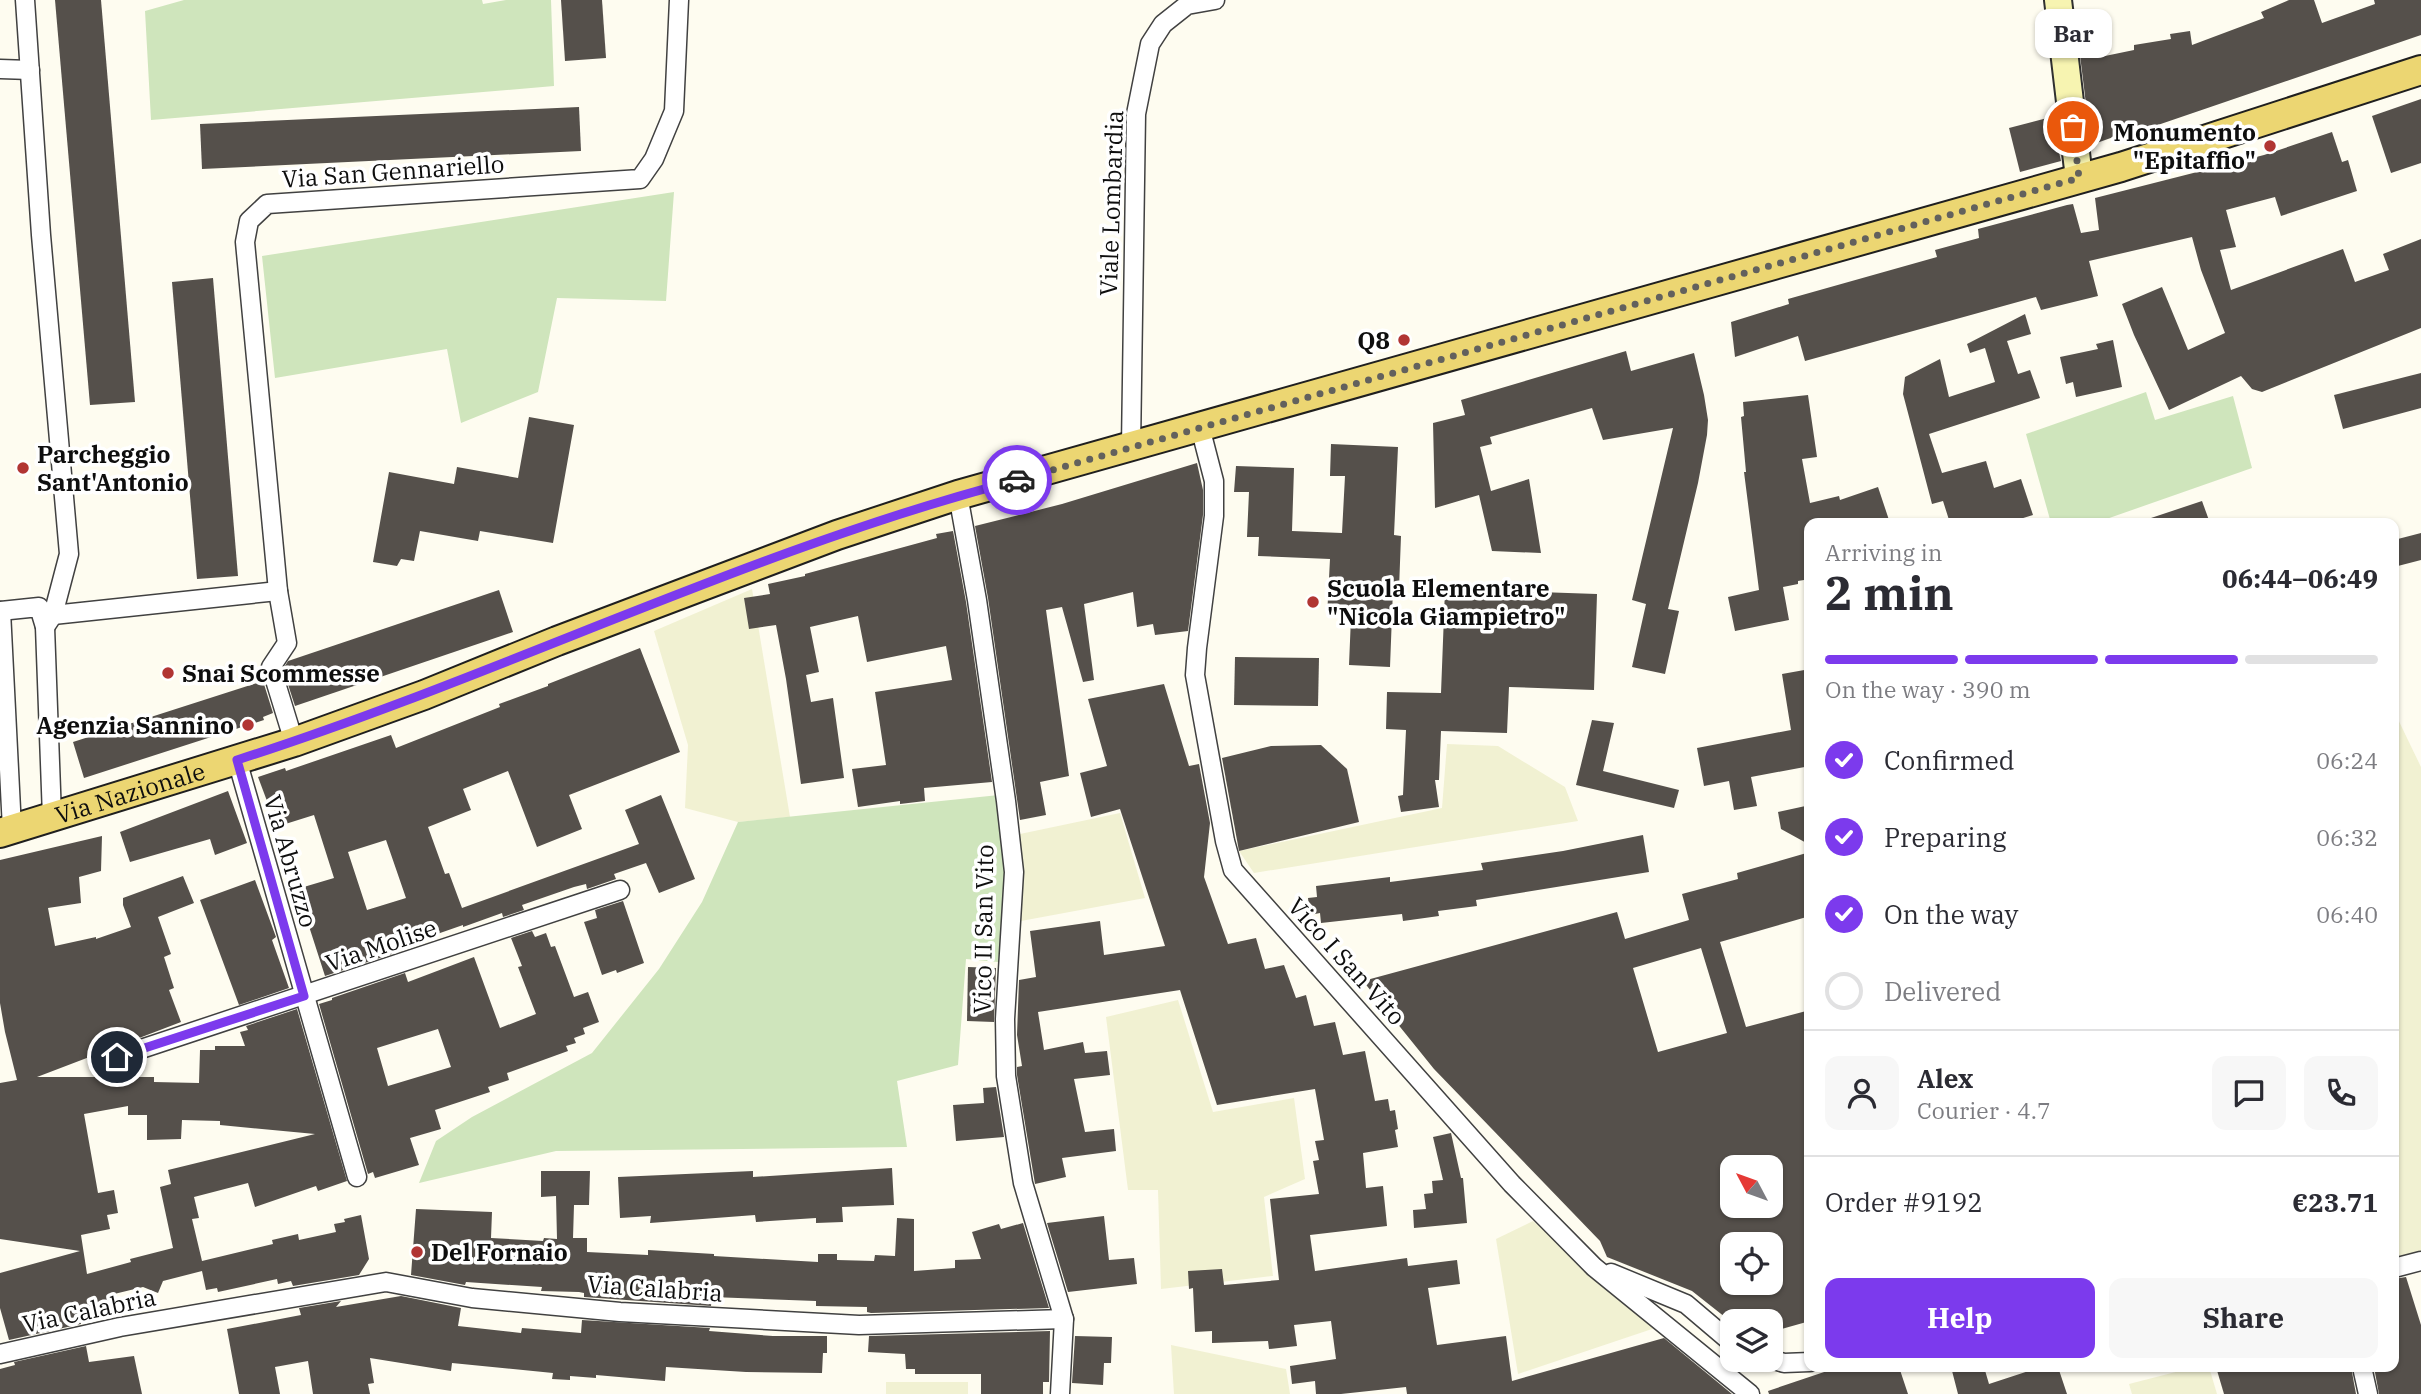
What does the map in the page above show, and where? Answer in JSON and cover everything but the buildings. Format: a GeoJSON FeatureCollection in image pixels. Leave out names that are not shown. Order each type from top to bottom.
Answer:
{"type":"FeatureCollection","features":[{"type":"Feature","properties":{"kind":"main road","name":"Via Nazionale"},"geometry":{"type":"LineString","coordinates":[[6,831],[294,742],[424,695],[557,641],[837,535],[958,495],[2079,178],[2421,71]]}},
{"type":"Feature","properties":{"kind":"street"},"geometry":{"type":"LineString","coordinates":[[25,0],[41,235],[69,554],[46,616],[52,817]]}},
{"type":"Feature","properties":{"kind":"street","name":"Via San Gennariello"},"geometry":{"type":"LineString","coordinates":[[294,742],[271,667],[287,643],[278,590],[244,242],[249,221],[267,204],[639,179],[654,159],[674,111],[679,0]]}},
{"type":"Feature","properties":{"kind":"street","name":"Viale Lombardia"},"geometry":{"type":"LineString","coordinates":[[1131,447],[1136,114],[1143,71],[1150,44],[1163,24],[1186,5],[1214,0]]}},
{"type":"Feature","properties":{"kind":"street"},"geometry":{"type":"LineString","coordinates":[[2058,0],[2079,178]]}},
{"type":"Feature","properties":{"kind":"street"},"geometry":{"type":"LineString","coordinates":[[0,69],[30,70]]}},
{"type":"Feature","properties":{"kind":"street","name":"Vico I San Vito"},"geometry":{"type":"LineString","coordinates":[[1200,427],[1214,481],[1214,516],[1195,676],[1225,841],[1233,870],[1512,1184],[1594,1267],[1750,1394]]}},
{"type":"Feature","properties":{"kind":"street","name":"Vico II San Vito"},"geometry":{"type":"LineString","coordinates":[[958,495],[977,600],[1014,872],[1005,1018],[1006,1076],[1023,1183],[1064,1319],[1060,1394]]}},
{"type":"Feature","properties":{"kind":"street"},"geometry":{"type":"LineString","coordinates":[[6,831],[1,611],[46,616],[278,590]]}},
{"type":"Feature","properties":{"kind":"street","name":"Via Abruzzo"},"geometry":{"type":"LineString","coordinates":[[237,760],[357,1177]]}},
{"type":"Feature","properties":{"kind":"street","name":"Via Molise"},"geometry":{"type":"LineString","coordinates":[[117,1057],[620,890]]}},
{"type":"Feature","properties":{"kind":"street"},"geometry":{"type":"LineString","coordinates":[[2399,1267],[2421,1261]]}},
{"type":"Feature","properties":{"kind":"street"},"geometry":{"type":"LineString","coordinates":[[1594,1267],[1686,1304],[1720,1333]]}},
{"type":"Feature","properties":{"kind":"street","name":"Via Calabria"},"geometry":{"type":"LineString","coordinates":[[0,1354],[120,1327],[386,1282],[472,1298],[620,1312],[726,1318],[859,1325],[1064,1319]]}},
{"type":"Feature","properties":{"kind":"street"},"geometry":{"type":"LineString","coordinates":[[1783,1363],[1804,1362]]}},
{"type":"Feature","properties":{"kind":"street"},"geometry":{"type":"LineString","coordinates":[[2363,1372],[2368,1394]]}},
{"type":"Feature","properties":{"kind":"green space"},"geometry":{"type":"Polygon","coordinates":[[[184,0],[482,0],[483,4],[506,0],[551,0],[554,86],[151,120],[145,11],[184,0]]]}},
{"type":"Feature","properties":{"kind":"green space"},"geometry":{"type":"Polygon","coordinates":[[[674,192],[666,301],[557,298],[538,392],[461,423],[447,349],[275,378],[262,256],[674,192]]]}},
{"type":"Feature","properties":{"kind":"green space"},"geometry":{"type":"Polygon","coordinates":[[[2146,392],[2155,420],[2233,396],[2252,468],[2109,518],[2050,518],[2026,434],[2146,392]]]}},
{"type":"Feature","properties":{"kind":"green space"},"geometry":{"type":"Polygon","coordinates":[[[752,589],[790,817],[738,822],[685,808],[688,745],[654,631],[752,589]]]}},
{"type":"Feature","properties":{"kind":"green space"},"geometry":{"type":"Polygon","coordinates":[[[2399,721],[2421,767],[2421,1252],[2399,1257],[2399,721]]]}},
{"type":"Feature","properties":{"kind":"green space"},"geometry":{"type":"Polygon","coordinates":[[[1447,744],[1498,746],[1565,787],[1578,821],[1254,873],[1239,851],[1442,808],[1447,744]]]}},
{"type":"Feature","properties":{"kind":"green space"},"geometry":{"type":"Polygon","coordinates":[[[999,795],[1008,874],[998,962],[966,959],[958,1065],[897,1081],[907,1147],[556,1151],[419,1183],[436,1141],[472,1117],[592,1053],[659,969],[702,902],[738,822],[999,795]]]}},
{"type":"Feature","properties":{"kind":"green space"},"geometry":{"type":"Polygon","coordinates":[[[1120,813],[1145,898],[1021,921],[1020,834],[1120,813]]]}},
{"type":"Feature","properties":{"kind":"green space"},"geometry":{"type":"Polygon","coordinates":[[[1178,1000],[1213,1112],[1294,1098],[1305,1179],[1264,1197],[1273,1276],[1161,1289],[1158,1190],[1128,1190],[1106,1017],[1178,1000]]]}},
{"type":"Feature","properties":{"kind":"green space"},"geometry":{"type":"Polygon","coordinates":[[[1533,1221],[1658,1327],[1518,1374],[1496,1239],[1533,1221]]]}},
{"type":"Feature","properties":{"kind":"green space"},"geometry":{"type":"Polygon","coordinates":[[[1171,1345],[1286,1369],[1290,1394],[1174,1394],[1171,1345]]]}},
{"type":"Feature","properties":{"kind":"green space"},"geometry":{"type":"Polygon","coordinates":[[[2176,1372],[2210,1372],[2217,1394],[2132,1394],[2129,1384],[2176,1372]]]}},
{"type":"Feature","properties":{"kind":"green space"},"geometry":{"type":"Polygon","coordinates":[[[886,1382],[968,1382],[968,1394],[886,1394],[886,1382]]]}},
{"type":"Feature","properties":{"kind":"way so far"},"geometry":{"type":"LineString","coordinates":[[1017,480],[2079,178],[2073,127]]}},
{"type":"Feature","properties":{"kind":"place","name":"Bar"},"geometry":{"type":"Point","coordinates":[2073,127]}},
{"type":"Feature","properties":{"kind":"place","name":"Monumento \"Epitaffio\""},"geometry":{"type":"Point","coordinates":[2270,146]}},
{"type":"Feature","properties":{"kind":"place","name":"Q8"},"geometry":{"type":"Point","coordinates":[1404,340]}},
{"type":"Feature","properties":{"kind":"place","name":"Parcheggio Sant'Antonio"},"geometry":{"type":"Point","coordinates":[23,468]}},
{"type":"Feature","properties":{"kind":"place","name":"Scuola Elementare \"Nicola Giampietro\""},"geometry":{"type":"Point","coordinates":[1313,602]}},
{"type":"Feature","properties":{"kind":"place","name":"Snai Scommesse"},"geometry":{"type":"Point","coordinates":[168,673]}},
{"type":"Feature","properties":{"kind":"place","name":"Agenzia Sannino"},"geometry":{"type":"Point","coordinates":[248,725]}},
{"type":"Feature","properties":{"kind":"place","name":"Del Fornaio"},"geometry":{"type":"Point","coordinates":[417,1252]}},
{"type":"Feature","properties":{"kind":"route"},"geometry":{"type":"LineString","coordinates":[[117,1057],[304,996],[237,760],[424,695],[557,641],[837,535],[958,495],[1017,480]]}}]}
